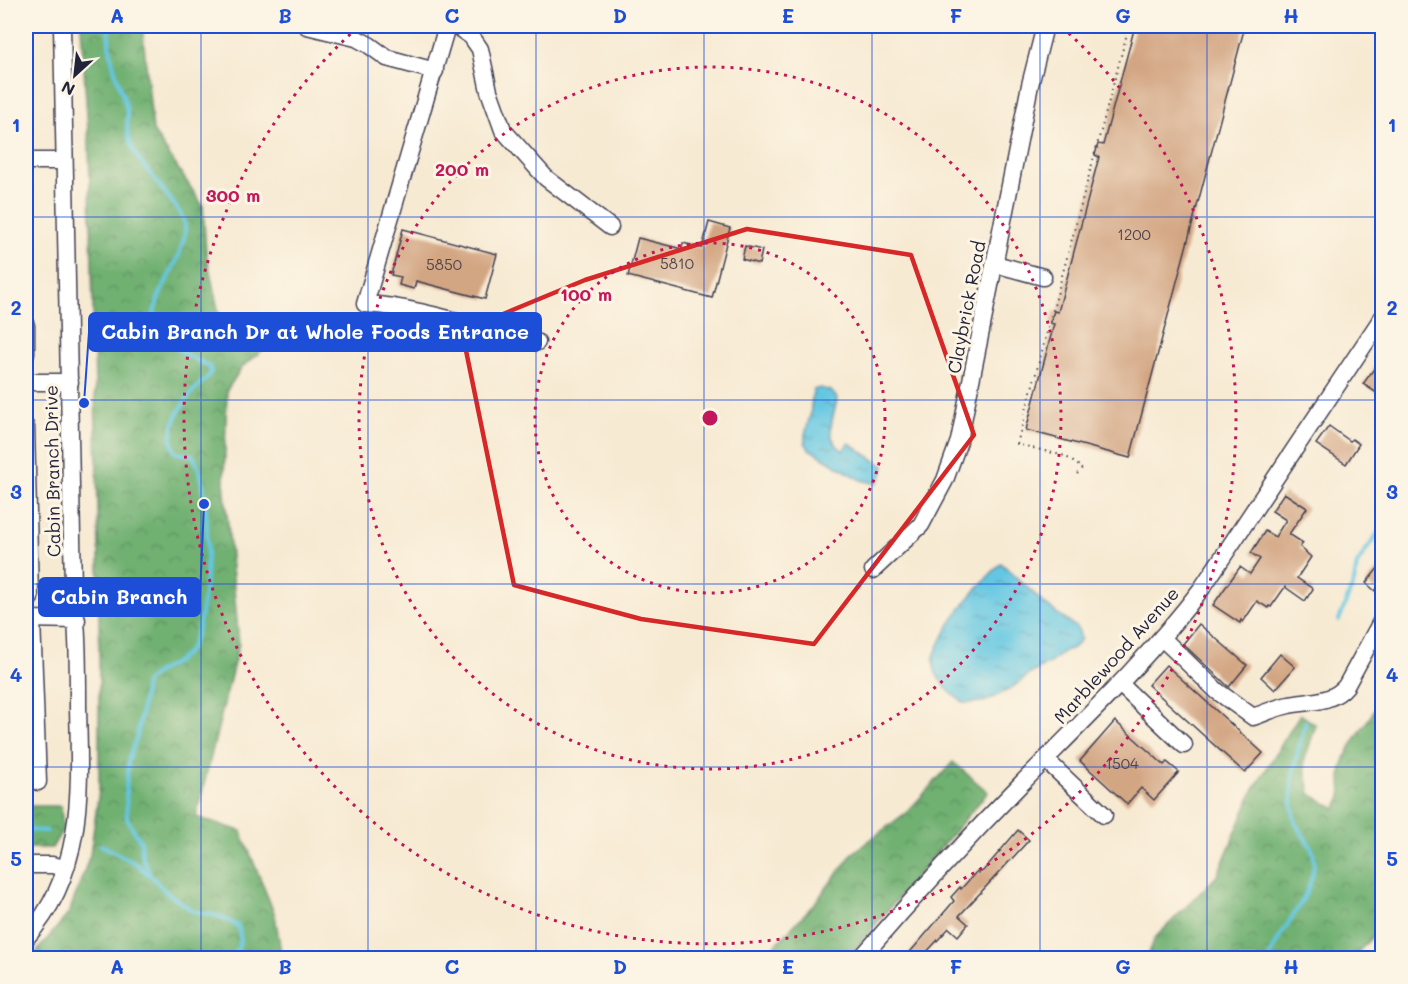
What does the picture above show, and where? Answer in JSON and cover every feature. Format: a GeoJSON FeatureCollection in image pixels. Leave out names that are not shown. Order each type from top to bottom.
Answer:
{"type":"FeatureCollection","features":[{"type":"Feature","properties":{"kind":"street","name":"Cabin Branch Drive"},"geometry":{"type":"LineString","coordinates":[[26,939],[40,920],[65,868],[76,828],[79,794],[77,620],[73,588],[62,26]]}},
{"type":"Feature","properties":{"kind":"street"},"geometry":{"type":"LineString","coordinates":[[307,26],[356,38],[387,58],[435,71]]}},
{"type":"Feature","properties":{"kind":"street"},"geometry":{"type":"LineString","coordinates":[[447,26],[365,303],[395,305],[490,332],[537,342]]}},
{"type":"Feature","properties":{"kind":"street"},"geometry":{"type":"LineString","coordinates":[[456,26],[471,36],[480,49],[489,91],[503,130],[546,178],[610,227]]}},
{"type":"Feature","properties":{"kind":"street","name":"Claybrick Road"},"geometry":{"type":"LineString","coordinates":[[873,570],[921,525],[945,480],[959,441],[1030,85],[1045,26]]}},
{"type":"Feature","properties":{"kind":"street"},"geometry":{"type":"LineString","coordinates":[[26,161],[64,161]]}},
{"type":"Feature","properties":{"kind":"street"},"geometry":{"type":"LineString","coordinates":[[995,264],[1043,277]]}},
{"type":"Feature","properties":{"kind":"street","name":"Marblewood Avenue"},"geometry":{"type":"LineString","coordinates":[[861,958],[946,861],[1120,684],[1162,638],[1202,588],[1383,318]]}},
{"type":"Feature","properties":{"kind":"street"},"geometry":{"type":"LineString","coordinates":[[26,325],[26,353]]}},
{"type":"Feature","properties":{"kind":"street"},"geometry":{"type":"LineString","coordinates":[[26,382],[70,382]]}},
{"type":"Feature","properties":{"kind":"street"},"geometry":{"type":"LineString","coordinates":[[26,427],[30,598]]}},
{"type":"Feature","properties":{"kind":"street"},"geometry":{"type":"LineString","coordinates":[[38,782],[29,619],[77,620]]}},
{"type":"Feature","properties":{"kind":"street"},"geometry":{"type":"LineString","coordinates":[[1162,638],[1217,691],[1253,717],[1287,705],[1326,699],[1339,694],[1346,686],[1383,620]]}},
{"type":"Feature","properties":{"kind":"street"},"geometry":{"type":"LineString","coordinates":[[1120,684],[1184,745]]}},
{"type":"Feature","properties":{"kind":"street"},"geometry":{"type":"LineString","coordinates":[[1046,760],[1104,815]]}},
{"type":"Feature","properties":{"kind":"street"},"geometry":{"type":"LineString","coordinates":[[26,865],[52,865],[65,868]]}},
{"type":"Feature","properties":{"kind":"path"},"geometry":{"type":"LineString","coordinates":[[1077,474],[1082,468],[1065,456],[1017,444],[1129,26]]}},
{"type":"Feature","properties":{"kind":"highlighted area"},"geometry":{"type":"Polygon","coordinates":[[[747,229],[911,255],[974,435],[814,644],[641,619],[514,585],[462,331],[585,280],[747,229]]]}},
{"type":"Feature","properties":{"kind":"green space"},"geometry":{"type":"Polygon","coordinates":[[[81,26],[142,26],[153,131],[203,206],[206,253],[220,319],[272,321],[270,344],[242,367],[227,390],[224,481],[239,643],[196,817],[241,831],[275,915],[282,958],[31,958],[69,913],[90,855],[99,790],[99,552],[89,145],[81,26]]]}},
{"type":"Feature","properties":{"kind":"green space"},"geometry":{"type":"Polygon","coordinates":[[[1382,699],[1382,926],[1353,958],[1147,958],[1155,938],[1217,876],[1253,791],[1300,714],[1316,725],[1304,762],[1310,794],[1336,809],[1342,792],[1341,774],[1345,759],[1382,699]]]}},
{"type":"Feature","properties":{"kind":"green space"},"geometry":{"type":"Polygon","coordinates":[[[953,762],[988,792],[847,958],[763,958],[814,904],[853,853],[908,811],[953,762]]]}},
{"type":"Feature","properties":{"kind":"green space"},"geometry":{"type":"Polygon","coordinates":[[[26,806],[61,806],[63,829],[52,848],[26,848],[26,806]]]}},
{"type":"Feature","properties":{"kind":"water"},"geometry":{"type":"Polygon","coordinates":[[[820,388],[831,391],[837,398],[831,426],[832,438],[836,445],[843,451],[849,443],[884,466],[877,484],[861,480],[809,449],[805,442],[805,434],[813,390],[820,388]]]}},
{"type":"Feature","properties":{"kind":"water"},"geometry":{"type":"Polygon","coordinates":[[[1001,563],[1046,605],[1078,629],[1081,639],[1073,648],[1064,651],[1010,689],[984,702],[964,703],[938,678],[935,672],[934,656],[958,612],[1001,563]]]}},
{"type":"Feature","properties":{"kind":"building"},"geometry":{"type":"Polygon","coordinates":[[[1135,26],[1245,26],[1130,458],[1026,430],[1054,324],[1050,323],[1054,311],[1058,312],[1099,157],[1095,155],[1098,144],[1103,145],[1135,26]]]}},
{"type":"Feature","properties":{"kind":"building"},"geometry":{"type":"Polygon","coordinates":[[[709,222],[730,228],[712,298],[628,276],[638,238],[682,249],[683,243],[702,248],[709,222]]]}},
{"type":"Feature","properties":{"kind":"building"},"geometry":{"type":"Polygon","coordinates":[[[403,229],[497,254],[485,299],[416,281],[414,289],[399,285],[401,277],[391,275],[403,229]]]}},
{"type":"Feature","properties":{"kind":"building"},"geometry":{"type":"Polygon","coordinates":[[[745,246],[762,250],[759,264],[742,259],[745,246]]]}},
{"type":"Feature","properties":{"kind":"building"},"geometry":{"type":"Polygon","coordinates":[[[1383,356],[1383,397],[1363,384],[1383,356]]]}},
{"type":"Feature","properties":{"kind":"building"},"geometry":{"type":"Polygon","coordinates":[[[1329,426],[1350,441],[1352,439],[1359,444],[1346,464],[1316,444],[1329,426]]]}},
{"type":"Feature","properties":{"kind":"building"},"geometry":{"type":"Polygon","coordinates":[[[1284,493],[1307,508],[1289,534],[1303,543],[1300,547],[1311,557],[1297,578],[1313,589],[1305,601],[1285,587],[1271,607],[1268,608],[1257,601],[1240,623],[1213,605],[1240,567],[1250,574],[1260,559],[1251,553],[1265,531],[1275,537],[1286,520],[1272,511],[1284,493]]]}},
{"type":"Feature","properties":{"kind":"building"},"geometry":{"type":"Polygon","coordinates":[[[1383,562],[1383,581],[1375,591],[1366,583],[1383,562]]]}},
{"type":"Feature","properties":{"kind":"building"},"geometry":{"type":"Polygon","coordinates":[[[1199,624],[1247,665],[1229,687],[1183,644],[1199,624]]]}},
{"type":"Feature","properties":{"kind":"building"},"geometry":{"type":"Polygon","coordinates":[[[1280,654],[1295,667],[1275,690],[1261,677],[1280,654]]]}},
{"type":"Feature","properties":{"kind":"building"},"geometry":{"type":"Polygon","coordinates":[[[1166,665],[1263,753],[1245,773],[1148,685],[1166,665]]]}},
{"type":"Feature","properties":{"kind":"building"},"geometry":{"type":"Polygon","coordinates":[[[1115,721],[1164,765],[1167,762],[1179,772],[1154,800],[1141,788],[1127,804],[1080,761],[1115,721]]]}},
{"type":"Feature","properties":{"kind":"building"},"geometry":{"type":"Polygon","coordinates":[[[1018,830],[1029,840],[959,916],[968,924],[958,936],[949,928],[921,958],[905,958],[954,901],[951,897],[977,871],[979,873],[983,871],[1018,830]]]}},
{"type":"Feature","properties":{"kind":"waterway"},"geometry":{"type":"LineString","coordinates":[[109,26],[114,68],[127,110],[127,130],[133,150],[181,214],[185,225],[180,252],[155,309],[156,325],[160,333],[175,347],[209,366],[211,370],[207,378],[181,408],[173,426],[172,435],[176,453],[192,455],[199,470],[204,493],[207,552],[202,611],[189,650],[146,683],[137,736],[129,758],[126,788],[127,819],[141,842],[142,856],[151,876],[166,892],[193,911],[219,916],[238,926],[240,944],[231,958]]}},
{"type":"Feature","properties":{"kind":"waterway"},"geometry":{"type":"LineString","coordinates":[[1339,620],[1354,582],[1357,564],[1382,527]]}},
{"type":"Feature","properties":{"kind":"waterway"},"geometry":{"type":"LineString","coordinates":[[1270,958],[1279,937],[1304,898],[1314,865],[1312,849],[1297,825],[1292,805],[1294,769],[1306,722]]}},
{"type":"Feature","properties":{"kind":"waterway"},"geometry":{"type":"LineString","coordinates":[[26,830],[47,831]]}},
{"type":"Feature","properties":{"kind":"waterway"},"geometry":{"type":"LineString","coordinates":[[101,845],[137,864],[148,874]]}},
{"type":"Feature","properties":{"kind":"place","name":"Cabin Branch Dr at Whole Foods Entrance"},"geometry":{"type":"Point","coordinates":[84,403]}},
{"type":"Feature","properties":{"kind":"place","name":"Cabin Branch"},"geometry":{"type":"Point","coordinates":[204,504]}}]}
